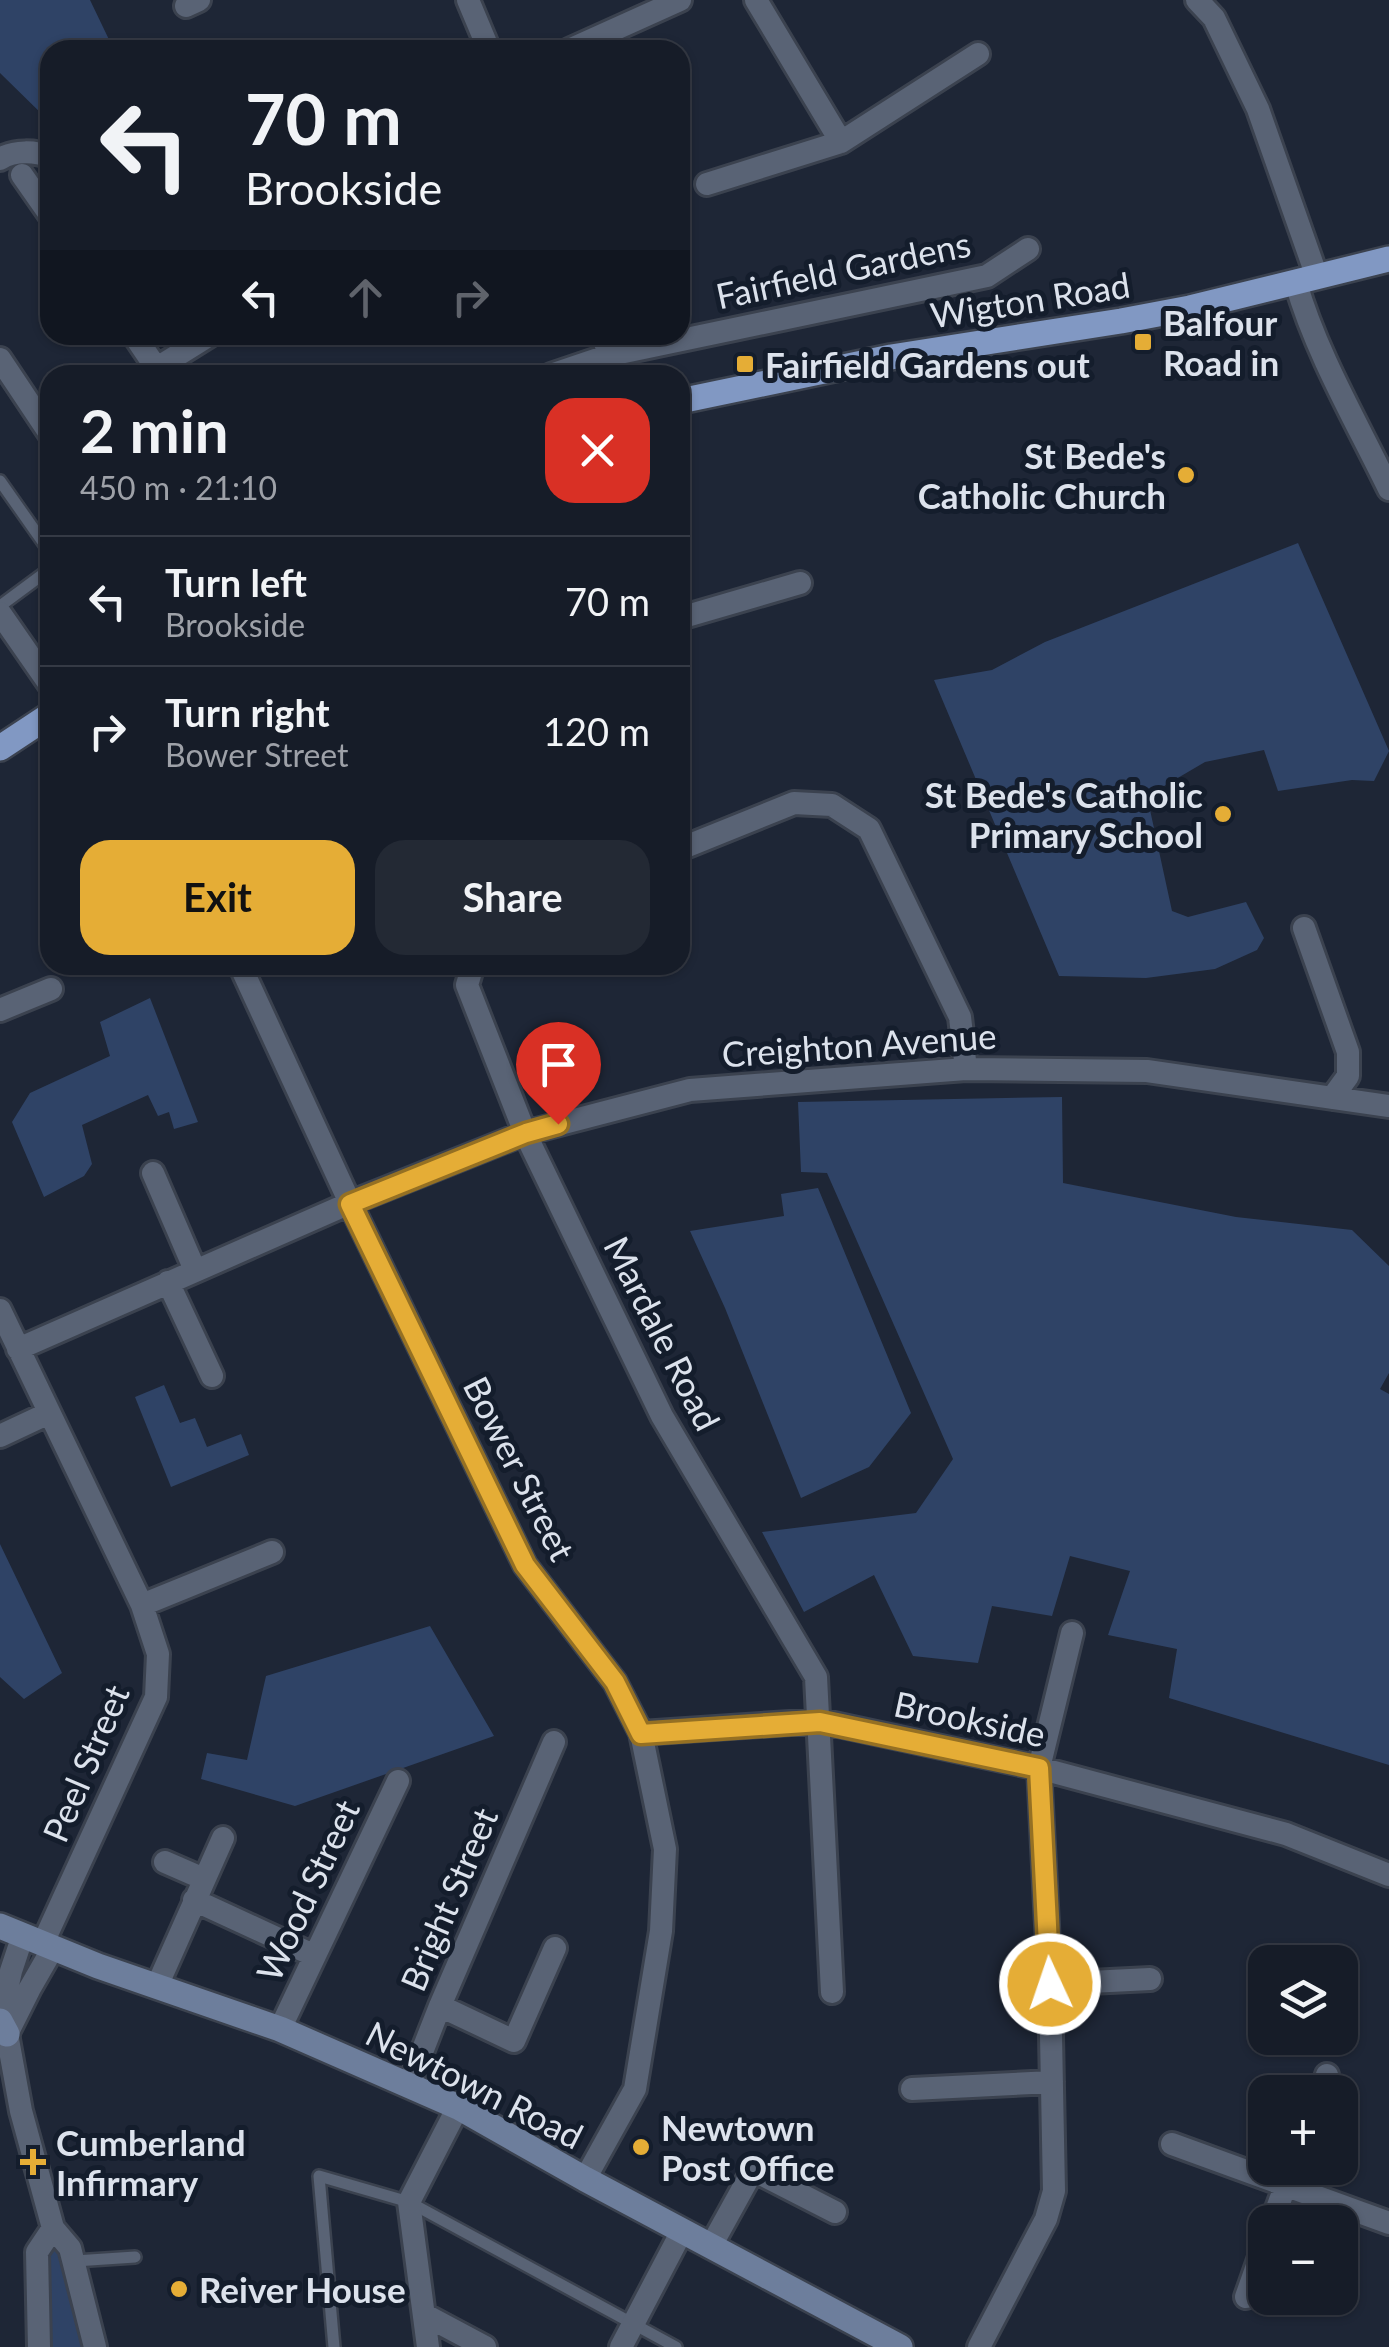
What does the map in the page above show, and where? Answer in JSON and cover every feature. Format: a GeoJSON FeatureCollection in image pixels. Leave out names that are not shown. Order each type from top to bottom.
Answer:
{"type":"FeatureCollection","features":[{"type":"Feature","properties":{"kind":"main road","name":"Wigton Road"},"geometry":{"type":"LineString","coordinates":[[690,399],[891,357],[1122,321],[1389,260]]}},
{"type":"Feature","properties":{"kind":"main road"},"geometry":{"type":"LineString","coordinates":[[0,748],[40,722]]}},
{"type":"Feature","properties":{"kind":"main road","name":"Newtown Road"},"geometry":{"type":"LineString","coordinates":[[30,1938],[280,2029],[458,2107],[900,2347]]}},
{"type":"Feature","properties":{"kind":"street"},"geometry":{"type":"LineString","coordinates":[[468,0],[484,40]]}},
{"type":"Feature","properties":{"kind":"street"},"geometry":{"type":"LineString","coordinates":[[592,40],[680,0]]}},
{"type":"Feature","properties":{"kind":"street"},"geometry":{"type":"LineString","coordinates":[[756,0],[840,142]]}},
{"type":"Feature","properties":{"kind":"street"},"geometry":{"type":"LineString","coordinates":[[1197,0],[1214,18],[1258,109],[1306,280],[1302,307],[1389,489]]}},
{"type":"Feature","properties":{"kind":"street"},"geometry":{"type":"LineString","coordinates":[[707,184],[840,142],[978,54]]}},
{"type":"Feature","properties":{"kind":"street"},"geometry":{"type":"LineString","coordinates":[[0,159],[6,155],[40,153]]}},
{"type":"Feature","properties":{"kind":"street"},"geometry":{"type":"LineString","coordinates":[[22,175],[40,201]]}},
{"type":"Feature","properties":{"kind":"street","name":"Fairfield Gardens"},"geometry":{"type":"LineString","coordinates":[[690,338],[987,276],[1028,249]]}},
{"type":"Feature","properties":{"kind":"street"},"geometry":{"type":"LineString","coordinates":[[169,365],[196,345]]}},
{"type":"Feature","properties":{"kind":"street","name":"Fairfield Gardens"},"geometry":{"type":"LineString","coordinates":[[580,365],[658,345]]}},
{"type":"Feature","properties":{"kind":"street"},"geometry":{"type":"LineString","coordinates":[[0,359],[40,419]]}},
{"type":"Feature","properties":{"kind":"street"},"geometry":{"type":"LineString","coordinates":[[690,615],[800,582]]}},
{"type":"Feature","properties":{"kind":"street"},"geometry":{"type":"LineString","coordinates":[[0,610],[40,671]]}},
{"type":"Feature","properties":{"kind":"street"},"geometry":{"type":"LineString","coordinates":[[690,845],[794,803],[832,806],[869,829],[960,1017],[966,1069]]}},
{"type":"Feature","properties":{"kind":"street"},"geometry":{"type":"LineString","coordinates":[[1304,928],[1348,1052],[1348,1076],[1332,1098]]}},
{"type":"Feature","properties":{"kind":"street","name":"Bower Street"},"geometry":{"type":"LineString","coordinates":[[245,975],[350,1204],[525,1565],[615,1682],[641,1734],[665,1848],[661,1932],[635,2089],[585,2179]]}},
{"type":"Feature","properties":{"kind":"street","name":"Mardale Road"},"geometry":{"type":"LineString","coordinates":[[470,975],[468,985],[526,1133],[662,1416],[816,1676],[832,1992]]}},
{"type":"Feature","properties":{"kind":"street"},"geometry":{"type":"LineString","coordinates":[[0,1010],[51,988]]}},
{"type":"Feature","properties":{"kind":"street","name":"Creighton Avenue"},"geometry":{"type":"LineString","coordinates":[[18,1349],[350,1204],[526,1133],[690,1090],[966,1069],[1147,1071],[1389,1106]]}},
{"type":"Feature","properties":{"kind":"street"},"geometry":{"type":"LineString","coordinates":[[153,1174],[196,1270]]}},
{"type":"Feature","properties":{"kind":"street"},"geometry":{"type":"LineString","coordinates":[[168,1282],[212,1376]]}},
{"type":"Feature","properties":{"kind":"street","name":"Peel Street"},"geometry":{"type":"LineString","coordinates":[[0,1310],[142,1605],[158,1654],[156,1697],[30,1938]]}},
{"type":"Feature","properties":{"kind":"street"},"geometry":{"type":"LineString","coordinates":[[0,1436],[49,1413]]}},
{"type":"Feature","properties":{"kind":"street"},"geometry":{"type":"LineString","coordinates":[[142,1605],[272,1552]]}},
{"type":"Feature","properties":{"kind":"street"},"geometry":{"type":"LineString","coordinates":[[979,2347],[1046,2219],[1054,2191],[1050,1984],[1039,1768],[1072,1632]]}},
{"type":"Feature","properties":{"kind":"street","name":"Brookside"},"geometry":{"type":"LineString","coordinates":[[641,1734],[820,1722],[1039,1768],[1286,1834],[1389,1875]]}},
{"type":"Feature","properties":{"kind":"street","name":"Bright Street"},"geometry":{"type":"LineString","coordinates":[[408,2085],[554,1742]]}},
{"type":"Feature","properties":{"kind":"street","name":"Wood Street"},"geometry":{"type":"LineString","coordinates":[[280,2029],[398,1781]]}},
{"type":"Feature","properties":{"kind":"street"},"geometry":{"type":"LineString","coordinates":[[157,1986],[223,1838]]}},
{"type":"Feature","properties":{"kind":"street"},"geometry":{"type":"LineString","coordinates":[[165,1862],[199,1890],[313,1955]]}},
{"type":"Feature","properties":{"kind":"street"},"geometry":{"type":"LineString","coordinates":[[3,2028],[30,1988],[30,1938]]}},
{"type":"Feature","properties":{"kind":"street"},"geometry":{"type":"LineString","coordinates":[[30,1938],[10,1971],[3,2028],[21,2112],[54,2228],[70,2248],[95,2347]]}},
{"type":"Feature","properties":{"kind":"street"},"geometry":{"type":"LineString","coordinates":[[440,2006],[514,2041],[555,1948]]}},
{"type":"Feature","properties":{"kind":"street"},"geometry":{"type":"LineString","coordinates":[[1050,1984],[1150,1980]]}},
{"type":"Feature","properties":{"kind":"street"},"geometry":{"type":"LineString","coordinates":[[912,2089],[1052,2082]]}},
{"type":"Feature","properties":{"kind":"street"},"geometry":{"type":"LineString","coordinates":[[428,2347],[408,2202],[458,2107]]}},
{"type":"Feature","properties":{"kind":"street"},"geometry":{"type":"LineString","coordinates":[[1172,2144],[1248,2165]]}},
{"type":"Feature","properties":{"kind":"street"},"geometry":{"type":"LineString","coordinates":[[711,2246],[753,2170],[836,2212]]}},
{"type":"Feature","properties":{"kind":"street"},"geometry":{"type":"LineString","coordinates":[[1309,2185],[1389,2222]]}},
{"type":"Feature","properties":{"kind":"street"},"geometry":{"type":"LineString","coordinates":[[39,2347],[36,2252],[54,2228]]}},
{"type":"Feature","properties":{"kind":"street"},"geometry":{"type":"LineString","coordinates":[[620,2347],[682,2231]]}},
{"type":"Feature","properties":{"kind":"street"},"geometry":{"type":"LineString","coordinates":[[1246,2297],[1248,2291]]}},
{"type":"Feature","properties":{"kind":"street"},"geometry":{"type":"LineString","coordinates":[[424,2315],[485,2347]]}},
{"type":"Feature","properties":{"kind":"lane"},"geometry":{"type":"LineString","coordinates":[[0,481],[40,538]]}},
{"type":"Feature","properties":{"kind":"lane"},"geometry":{"type":"LineString","coordinates":[[0,610],[40,577]]}},
{"type":"Feature","properties":{"kind":"lane"},"geometry":{"type":"LineString","coordinates":[[334,2347],[319,2176],[408,2202],[676,2347]]}},
{"type":"Feature","properties":{"kind":"lane"},"geometry":{"type":"LineString","coordinates":[[74,2261],[135,2257]]}},
{"type":"Feature","properties":{"kind":"shaded area"},"geometry":{"type":"Polygon","coordinates":[[[0,0],[90,0],[109,40],[40,40],[40,112],[0,73],[0,0]]]}},
{"type":"Feature","properties":{"kind":"shaded area","name":"St Bede's Catholic Primary School"},"geometry":{"type":"Polygon","coordinates":[[[1298,543],[1389,751],[1374,781],[1352,780],[1278,791],[1264,750],[1205,762],[1147,796],[1172,911],[1188,917],[1246,902],[1264,938],[1257,950],[1215,969],[1146,978],[1059,976],[934,680],[992,670],[1045,642],[1298,543]]]}},
{"type":"Feature","properties":{"kind":"shaded area"},"geometry":{"type":"Polygon","coordinates":[[[150,998],[198,1122],[174,1129],[169,1112],[158,1116],[148,1095],[82,1125],[92,1164],[84,1176],[44,1197],[12,1122],[30,1093],[110,1056],[100,1022],[150,998]]]}},
{"type":"Feature","properties":{"kind":"shaded area"},"geometry":{"type":"Polygon","coordinates":[[[1062,1097],[1063,1183],[1236,1217],[1352,1230],[1389,1266],[1389,1373],[1380,1389],[1389,1394],[1389,1765],[1169,1698],[1177,1649],[1108,1635],[1130,1571],[1070,1556],[1052,1616],[992,1606],[978,1663],[913,1656],[874,1575],[804,1612],[762,1532],[916,1513],[953,1459],[827,1173],[801,1172],[798,1102],[1062,1097]]]}},
{"type":"Feature","properties":{"kind":"shaded area"},"geometry":{"type":"Polygon","coordinates":[[[818,1188],[911,1413],[869,1467],[801,1498],[690,1231],[784,1216],[781,1194],[818,1188]]]}},
{"type":"Feature","properties":{"kind":"shaded area"},"geometry":{"type":"Polygon","coordinates":[[[164,1385],[180,1423],[195,1418],[207,1447],[241,1434],[249,1455],[171,1487],[135,1397],[164,1385]]]}},
{"type":"Feature","properties":{"kind":"shaded area"},"geometry":{"type":"Polygon","coordinates":[[[0,1544],[62,1673],[24,1699],[0,1677],[0,1544]]]}},
{"type":"Feature","properties":{"kind":"shaded area"},"geometry":{"type":"Polygon","coordinates":[[[430,1626],[494,1736],[295,1806],[201,1779],[207,1753],[247,1760],[266,1676],[430,1626]]]}},
{"type":"Feature","properties":{"kind":"shaded area"},"geometry":{"type":"Polygon","coordinates":[[[59,2249],[85,2347],[51,2347],[50,2250],[59,2249]]]}},
{"type":"Feature","properties":{"kind":"place","name":"Balfour Road in"},"geometry":{"type":"Point","coordinates":[1143,342]}},
{"type":"Feature","properties":{"kind":"place","name":"Fairfield Gardens out"},"geometry":{"type":"Point","coordinates":[745,364]}},
{"type":"Feature","properties":{"kind":"place","name":"St Bede's Catholic Church"},"geometry":{"type":"Point","coordinates":[1186,475]}},
{"type":"Feature","properties":{"kind":"place","name":"St Bede's Catholic Primary School"},"geometry":{"type":"Point","coordinates":[1223,814]}},
{"type":"Feature","properties":{"kind":"place","name":"Newtown Post Office"},"geometry":{"type":"Point","coordinates":[641,2147]}},
{"type":"Feature","properties":{"kind":"place","name":"Cumberland Infirmary"},"geometry":{"type":"Point","coordinates":[33,2162]}},
{"type":"Feature","properties":{"kind":"place","name":"Reiver House"},"geometry":{"type":"Point","coordinates":[179,2289]}},
{"type":"Feature","properties":{"kind":"route"},"geometry":{"type":"LineString","coordinates":[[558,1124],[526,1133],[350,1204],[525,1565],[615,1682],[641,1734],[820,1722],[1039,1768],[1050,1984]]}}]}
